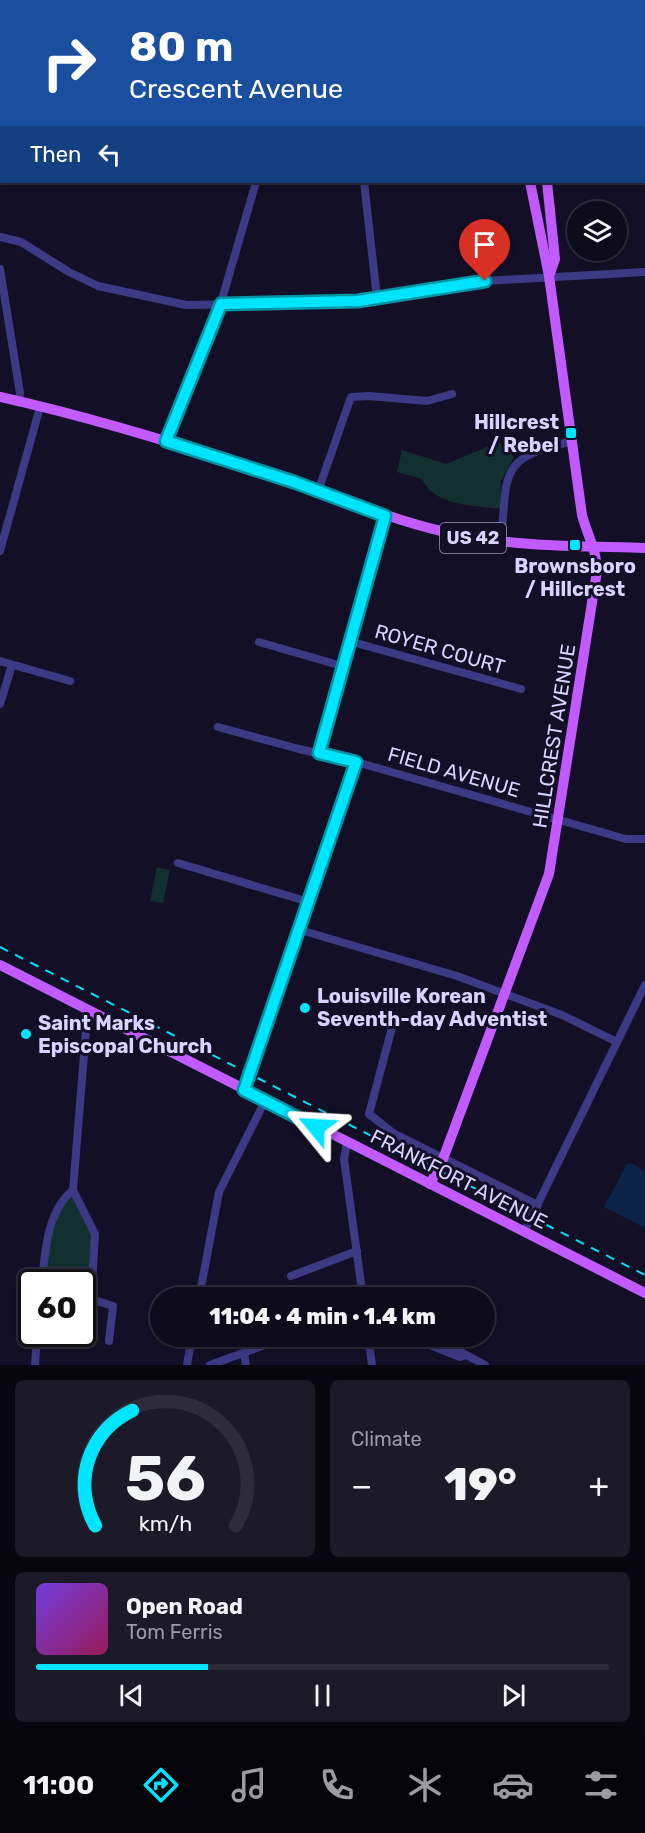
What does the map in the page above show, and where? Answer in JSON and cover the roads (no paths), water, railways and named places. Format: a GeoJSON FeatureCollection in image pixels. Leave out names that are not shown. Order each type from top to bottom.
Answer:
{"type":"FeatureCollection","features":[{"type":"Feature","properties":{"kind":"main road"},"geometry":{"type":"LineString","coordinates":[[530,183],[549,276]]}},
{"type":"Feature","properties":{"kind":"main road"},"geometry":{"type":"LineString","coordinates":[[547,183],[555,260],[549,276]]}},
{"type":"Feature","properties":{"kind":"main road","name":"HILLCREST AVENUE"},"geometry":{"type":"LineString","coordinates":[[430,1184],[442,1159],[546,882],[559,819],[597,570],[597,560],[582,514],[549,276]]}},
{"type":"Feature","properties":{"kind":"main road","name":"US 42"},"geometry":{"type":"LineString","coordinates":[[0,397],[166,441],[318,491],[385,516],[459,535],[501,541],[645,548]]}},
{"type":"Feature","properties":{"kind":"main road","name":"FRANKFORT AVENUE"},"geometry":{"type":"LineString","coordinates":[[0,965],[645,1293]]}},
{"type":"Feature","properties":{"kind":"street"},"geometry":{"type":"LineString","coordinates":[[166,441],[227,287],[255,183]]}},
{"type":"Feature","properties":{"kind":"street"},"geometry":{"type":"LineString","coordinates":[[364,183],[377,298]]}},
{"type":"Feature","properties":{"kind":"street"},"geometry":{"type":"LineString","coordinates":[[0,237],[21,242],[69,272],[98,286],[170,303],[341,302],[485,281],[645,272]]}},
{"type":"Feature","properties":{"kind":"street"},"geometry":{"type":"LineString","coordinates":[[0,269],[20,393],[19,401]]}},
{"type":"Feature","properties":{"kind":"street"},"geometry":{"type":"LineString","coordinates":[[227,287],[244,303]]}},
{"type":"Feature","properties":{"kind":"street"},"geometry":{"type":"LineString","coordinates":[[318,491],[351,397],[369,396],[427,401],[452,394]]}},
{"type":"Feature","properties":{"kind":"street"},"geometry":{"type":"LineString","coordinates":[[0,551],[40,407]]}},
{"type":"Feature","properties":{"kind":"street"},"geometry":{"type":"LineString","coordinates":[[501,541],[505,488],[515,464],[534,450],[573,441]]}},
{"type":"Feature","properties":{"kind":"street"},"geometry":{"type":"LineString","coordinates":[[319,753],[385,516]]}},
{"type":"Feature","properties":{"kind":"street","name":"ROYER COURT"},"geometry":{"type":"LineString","coordinates":[[350,640],[521,689]]}},
{"type":"Feature","properties":{"kind":"street"},"geometry":{"type":"LineString","coordinates":[[259,642],[342,666]]}},
{"type":"Feature","properties":{"kind":"street"},"geometry":{"type":"LineString","coordinates":[[0,662],[70,681]]}},
{"type":"Feature","properties":{"kind":"street"},"geometry":{"type":"LineString","coordinates":[[0,704],[12,665]]}},
{"type":"Feature","properties":{"kind":"street","name":"FIELD AVENUE"},"geometry":{"type":"LineString","coordinates":[[218,727],[356,762],[626,839],[645,839]]}},
{"type":"Feature","properties":{"kind":"street"},"geometry":{"type":"LineString","coordinates":[[244,1090],[356,762]]}},
{"type":"Feature","properties":{"kind":"street"},"geometry":{"type":"LineString","coordinates":[[178,863],[309,902]]}},
{"type":"Feature","properties":{"kind":"street"},"geometry":{"type":"LineString","coordinates":[[300,930],[439,969],[562,1016],[617,1042]]}},
{"type":"Feature","properties":{"kind":"street"},"geometry":{"type":"LineString","coordinates":[[524,1232],[645,985]]}},
{"type":"Feature","properties":{"kind":"street"},"geometry":{"type":"LineString","coordinates":[[91,1269],[95,1234],[73,1190],[86,1030],[92,1012]]}},
{"type":"Feature","properties":{"kind":"street"},"geometry":{"type":"LineString","coordinates":[[393,1024],[369,1112],[393,1133],[537,1205]]}},
{"type":"Feature","properties":{"kind":"street"},"geometry":{"type":"LineString","coordinates":[[201,1287],[219,1192],[265,1101]]}},
{"type":"Feature","properties":{"kind":"street"},"geometry":{"type":"LineString","coordinates":[[347,1143],[344,1159],[362,1287]]}},
{"type":"Feature","properties":{"kind":"street"},"geometry":{"type":"LineString","coordinates":[[44,1269],[50,1231],[59,1206],[73,1190]]}},
{"type":"Feature","properties":{"kind":"street"},"geometry":{"type":"LineString","coordinates":[[291,1276],[357,1251]]}},
{"type":"Feature","properties":{"kind":"street"},"geometry":{"type":"LineString","coordinates":[[96,1302],[113,1306],[109,1341]]}},
{"type":"Feature","properties":{"kind":"street"},"geometry":{"type":"LineString","coordinates":[[35,1365],[36,1347]]}},
{"type":"Feature","properties":{"kind":"street"},"geometry":{"type":"LineString","coordinates":[[187,1365],[190,1347]]}},
{"type":"Feature","properties":{"kind":"street"},"geometry":{"type":"LineString","coordinates":[[210,1365],[260,1347]]}},
{"type":"Feature","properties":{"kind":"street"},"geometry":{"type":"LineString","coordinates":[[370,1347],[372,1365]]}},
{"type":"Feature","properties":{"kind":"street"},"geometry":{"type":"LineString","coordinates":[[435,1347],[460,1357],[466,1355]]}},
{"type":"Feature","properties":{"kind":"street"},"geometry":{"type":"LineString","coordinates":[[451,1347],[485,1365]]}},
{"type":"Feature","properties":{"kind":"street"},"geometry":{"type":"LineString","coordinates":[[244,1353],[246,1365]]}},
{"type":"Feature","properties":{"kind":"water"},"geometry":{"type":"Polygon","coordinates":[[[631,1163],[645,1171],[645,1228],[604,1207],[627,1164],[631,1163]]]}},
{"type":"Feature","properties":{"kind":"railway"},"geometry":{"type":"LineString","coordinates":[[0,947],[645,1275]]}},
{"type":"Feature","properties":{"kind":"place","name":"Hillcrest / Rebel"},"geometry":{"type":"Point","coordinates":[571,433]}},
{"type":"Feature","properties":{"kind":"place","name":"Brownsboro / Hillcrest"},"geometry":{"type":"Point","coordinates":[575,545]}},
{"type":"Feature","properties":{"kind":"place","name":"Louisville Korean Seventh-day Adventist"},"geometry":{"type":"Point","coordinates":[305,1008]}},
{"type":"Feature","properties":{"kind":"place","name":"Saint Marks Episcopal Church"},"geometry":{"type":"Point","coordinates":[26,1034]}}]}
